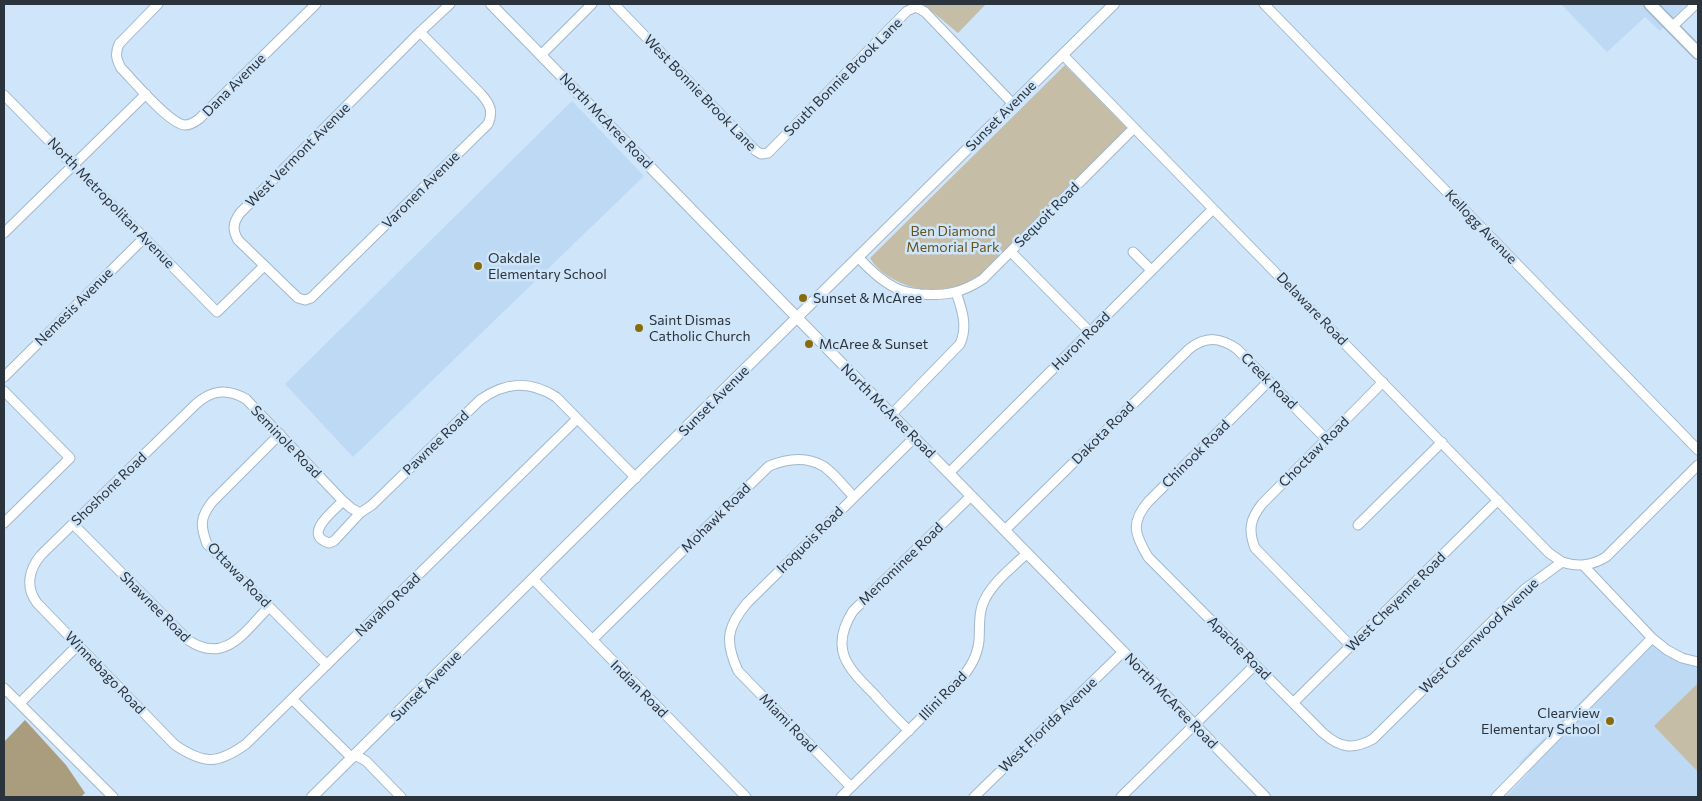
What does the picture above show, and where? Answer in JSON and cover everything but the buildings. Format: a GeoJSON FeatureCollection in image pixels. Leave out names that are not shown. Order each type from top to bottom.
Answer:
{"type":"FeatureCollection","features":[{"type":"Feature","properties":{"kind":"main road"},"geometry":{"type":"LineString","coordinates":[[1650,4],[1698,53]]}},
{"type":"Feature","properties":{"kind":"street"},"geometry":{"type":"LineString","coordinates":[[4,233],[146,94],[121,68],[116,59],[116,51],[119,44],[158,4]]}},
{"type":"Feature","properties":{"kind":"street","name":"Dana Avenue"},"geometry":{"type":"LineString","coordinates":[[146,94],[170,119],[185,125],[192,124],[316,4]]}},
{"type":"Feature","properties":{"kind":"street","name":"West Vermont Avenue"},"geometry":{"type":"LineString","coordinates":[[264,266],[238,240],[233,226],[235,220],[420,32],[450,4]]}},
{"type":"Feature","properties":{"kind":"street","name":"North McAree Road"},"geometry":{"type":"LineString","coordinates":[[491,4],[1264,797]]}},
{"type":"Feature","properties":{"kind":"street"},"geometry":{"type":"LineString","coordinates":[[541,55],[592,4]]}},
{"type":"Feature","properties":{"kind":"street","name":"West Bonnie Brook Lane"},"geometry":{"type":"LineString","coordinates":[[614,4],[756,151],[765,154],[774,148]]}},
{"type":"Feature","properties":{"kind":"street","name":"Sunset Avenue"},"geometry":{"type":"LineString","coordinates":[[312,797],[1114,4]]}},
{"type":"Feature","properties":{"kind":"street","name":"Kellogg Avenue"},"geometry":{"type":"LineString","coordinates":[[1264,4],[1698,450]]}},
{"type":"Feature","properties":{"kind":"street"},"geometry":{"type":"LineString","coordinates":[[1672,27],[1696,4]]}},
{"type":"Feature","properties":{"kind":"street","name":"South Bonnie Brook Lane"},"geometry":{"type":"LineString","coordinates":[[774,148],[912,8],[919,8],[925,12],[1013,104]]}},
{"type":"Feature","properties":{"kind":"street","name":"Varonen Avenue"},"geometry":{"type":"LineString","coordinates":[[264,266],[298,298],[305,300],[311,298],[488,124],[491,118],[491,109],[488,103],[420,32]]}},
{"type":"Feature","properties":{"kind":"street","name":"Delaware Road"},"geometry":{"type":"LineString","coordinates":[[1063,55],[1549,553],[1562,562]]}},
{"type":"Feature","properties":{"kind":"street","name":"North Metropolitan Avenue"},"geometry":{"type":"LineString","coordinates":[[4,95],[74,164],[217,312],[264,266]]}},
{"type":"Feature","properties":{"kind":"street","name":"Sequoit Road"},"geometry":{"type":"LineString","coordinates":[[859,258],[873,273],[899,290],[947,295],[969,288],[983,279],[1011,252],[1134,128]]}},
{"type":"Feature","properties":{"kind":"street","name":"Huron Road"},"geometry":{"type":"LineString","coordinates":[[949,473],[1213,209]]}},
{"type":"Feature","properties":{"kind":"street","name":"Nemesis Avenue"},"geometry":{"type":"LineString","coordinates":[[4,377],[144,238]]}},
{"type":"Feature","properties":{"kind":"street"},"geometry":{"type":"LineString","coordinates":[[1011,252],[1090,332]]}},
{"type":"Feature","properties":{"kind":"street"},"geometry":{"type":"LineString","coordinates":[[1133,252],[1151,270]]}},
{"type":"Feature","properties":{"kind":"street"},"geometry":{"type":"LineString","coordinates":[[891,415],[960,344],[964,335],[964,316],[956,292]]}},
{"type":"Feature","properties":{"kind":"street","name":"Creek Road"},"geometry":{"type":"LineString","coordinates":[[1203,340],[1222,340],[1230,344],[1326,439]]}},
{"type":"Feature","properties":{"kind":"street","name":"Dakota Road"},"geometry":{"type":"LineString","coordinates":[[1005,530],[1189,348],[1203,340]]}},
{"type":"Feature","properties":{"kind":"street","name":"Chinook Road"},"geometry":{"type":"LineString","coordinates":[[1136,534],[1137,520],[1141,510],[1148,502],[1269,382]]}},
{"type":"Feature","properties":{"kind":"street","name":"Choctaw Road"},"geometry":{"type":"LineString","coordinates":[[1351,646],[1255,548],[1250,537],[1251,526],[1254,514],[1262,504],[1383,382]]}},
{"type":"Feature","properties":{"kind":"street","name":"Pawnee Road"},"geometry":{"type":"LineString","coordinates":[[343,501],[322,523],[318,531],[322,541],[329,543],[334,541],[360,513],[372,505],[480,400],[492,392],[517,385],[545,390],[577,419]]}},
{"type":"Feature","properties":{"kind":"street"},"geometry":{"type":"LineString","coordinates":[[4,391],[70,458],[4,523]]}},
{"type":"Feature","properties":{"kind":"street","name":"Seminole Road"},"geometry":{"type":"LineString","coordinates":[[204,397],[224,391],[236,393],[246,399],[350,508],[360,513]]}},
{"type":"Feature","properties":{"kind":"street","name":"Shoshone Road"},"geometry":{"type":"LineString","coordinates":[[30,589],[30,575],[34,562],[204,397]]}},
{"type":"Feature","properties":{"kind":"street"},"geometry":{"type":"LineString","coordinates":[[577,419],[636,478]]}},
{"type":"Feature","properties":{"kind":"street","name":"Navaho Road"},"geometry":{"type":"LineString","coordinates":[[185,752],[195,757],[209,760],[227,757],[246,744],[577,419]]}},
{"type":"Feature","properties":{"kind":"street","name":"Ottawa Road"},"geometry":{"type":"LineString","coordinates":[[280,434],[204,512],[202,532],[207,544],[327,665]]}},
{"type":"Feature","properties":{"kind":"street","name":"Iroquois Road"},"geometry":{"type":"LineString","coordinates":[[730,654],[731,630],[736,615],[914,438]]}},
{"type":"Feature","properties":{"kind":"street"},"geometry":{"type":"LineString","coordinates":[[1358,525],[1442,442]]}},
{"type":"Feature","properties":{"kind":"street","name":"Mohawk Road"},"geometry":{"type":"LineString","coordinates":[[592,640],[769,466],[790,460],[813,462],[824,466],[854,497]]}},
{"type":"Feature","properties":{"kind":"street"},"geometry":{"type":"LineString","coordinates":[[1562,562],[1583,565],[1595,563],[1606,557],[1698,465]]}},
{"type":"Feature","properties":{"kind":"street","name":"Menominee Road"},"geometry":{"type":"LineString","coordinates":[[909,731],[848,666],[841,638],[845,624],[853,611],[971,496]]}},
{"type":"Feature","properties":{"kind":"street","name":"West Cheyenne Road"},"geometry":{"type":"LineString","coordinates":[[1293,703],[1498,500]]}},
{"type":"Feature","properties":{"kind":"street","name":"Shawnee Road"},"geometry":{"type":"LineString","coordinates":[[73,524],[197,647],[218,650],[226,647],[235,641],[269,607]]}},
{"type":"Feature","properties":{"kind":"street","name":"Apache Road"},"geometry":{"type":"LineString","coordinates":[[1136,534],[1148,557],[1293,703],[1334,742],[1344,746],[1355,746]]}},
{"type":"Feature","properties":{"kind":"street","name":"Illini Road"},"geometry":{"type":"LineString","coordinates":[[841,797],[969,669],[976,654],[980,612],[984,599],[1027,553]]}},
{"type":"Feature","properties":{"kind":"street","name":"West Greenwood Avenue"},"geometry":{"type":"LineString","coordinates":[[1355,746],[1373,739],[1525,588],[1562,562]]}},
{"type":"Feature","properties":{"kind":"street"},"geometry":{"type":"LineString","coordinates":[[1583,565],[1652,638],[1666,650],[1682,658],[1697,660]]}},
{"type":"Feature","properties":{"kind":"street","name":"Indian Road"},"geometry":{"type":"LineString","coordinates":[[533,579],[746,797]]}},
{"type":"Feature","properties":{"kind":"street","name":"Winnebago Road"},"geometry":{"type":"LineString","coordinates":[[30,589],[33,598],[185,752]]}},
{"type":"Feature","properties":{"kind":"street"},"geometry":{"type":"LineString","coordinates":[[1496,797],[1652,638]]}},
{"type":"Feature","properties":{"kind":"street"},"geometry":{"type":"LineString","coordinates":[[20,702],[78,645]]}},
{"type":"Feature","properties":{"kind":"street","name":"West Florida Avenue"},"geometry":{"type":"LineString","coordinates":[[974,797],[1123,652]]}},
{"type":"Feature","properties":{"kind":"street","name":"Miami Road"},"geometry":{"type":"LineString","coordinates":[[730,654],[738,671],[851,787]]}},
{"type":"Feature","properties":{"kind":"street"},"geometry":{"type":"LineString","coordinates":[[1121,797],[1255,664]]}},
{"type":"Feature","properties":{"kind":"street"},"geometry":{"type":"LineString","coordinates":[[4,688],[113,797]]}},
{"type":"Feature","properties":{"kind":"street"},"geometry":{"type":"LineString","coordinates":[[292,699],[354,757],[366,761],[401,797]]}},
{"type":"Feature","properties":{"kind":"shaded area"},"geometry":{"type":"Polygon","coordinates":[[[1561,4],[1687,4],[1660,31],[1645,17],[1607,52],[1561,4]]]}},
{"type":"Feature","properties":{"kind":"shaded area","name":"Oakdale Elementary School"},"geometry":{"type":"Polygon","coordinates":[[[572,101],[644,176],[353,457],[285,384],[572,101]]]}},
{"type":"Feature","properties":{"kind":"shaded area","name":"Clearview Elementary School"},"geometry":{"type":"Polygon","coordinates":[[[1643,639],[1698,665],[1698,683],[1655,726],[1698,772],[1698,797],[1505,797],[1529,773],[1519,763],[1643,639]]]}},
{"type":"Feature","properties":{"kind":"shaded area"},"geometry":{"type":"Polygon","coordinates":[[[25,720],[66,765],[85,793],[81,797],[4,797],[4,742],[25,720]]]}},
{"type":"Feature","properties":{"kind":"green space"},"geometry":{"type":"Polygon","coordinates":[[[923,4],[986,4],[958,33],[923,4]]]}},
{"type":"Feature","properties":{"kind":"green space","name":"Ben Diamond Memorial Park"},"geometry":{"type":"Polygon","coordinates":[[[1065,65],[1128,129],[980,277],[964,285],[947,290],[926,290],[915,288],[893,279],[876,266],[870,258],[1065,65]]]}},
{"type":"Feature","properties":{"kind":"green space"},"geometry":{"type":"Polygon","coordinates":[[[1698,683],[1698,772],[1654,726],[1698,683]]]}},
{"type":"Feature","properties":{"kind":"place","name":"Oakdale Elementary School"},"geometry":{"type":"Point","coordinates":[478,266]}},
{"type":"Feature","properties":{"kind":"place","name":"Sunset & McAree"},"geometry":{"type":"Point","coordinates":[803,298]}},
{"type":"Feature","properties":{"kind":"place","name":"Saint Dismas Catholic Church"},"geometry":{"type":"Point","coordinates":[639,328]}},
{"type":"Feature","properties":{"kind":"place","name":"McAree & Sunset"},"geometry":{"type":"Point","coordinates":[809,344]}},
{"type":"Feature","properties":{"kind":"place","name":"Clearview Elementary School"},"geometry":{"type":"Point","coordinates":[1610,721]}}]}
